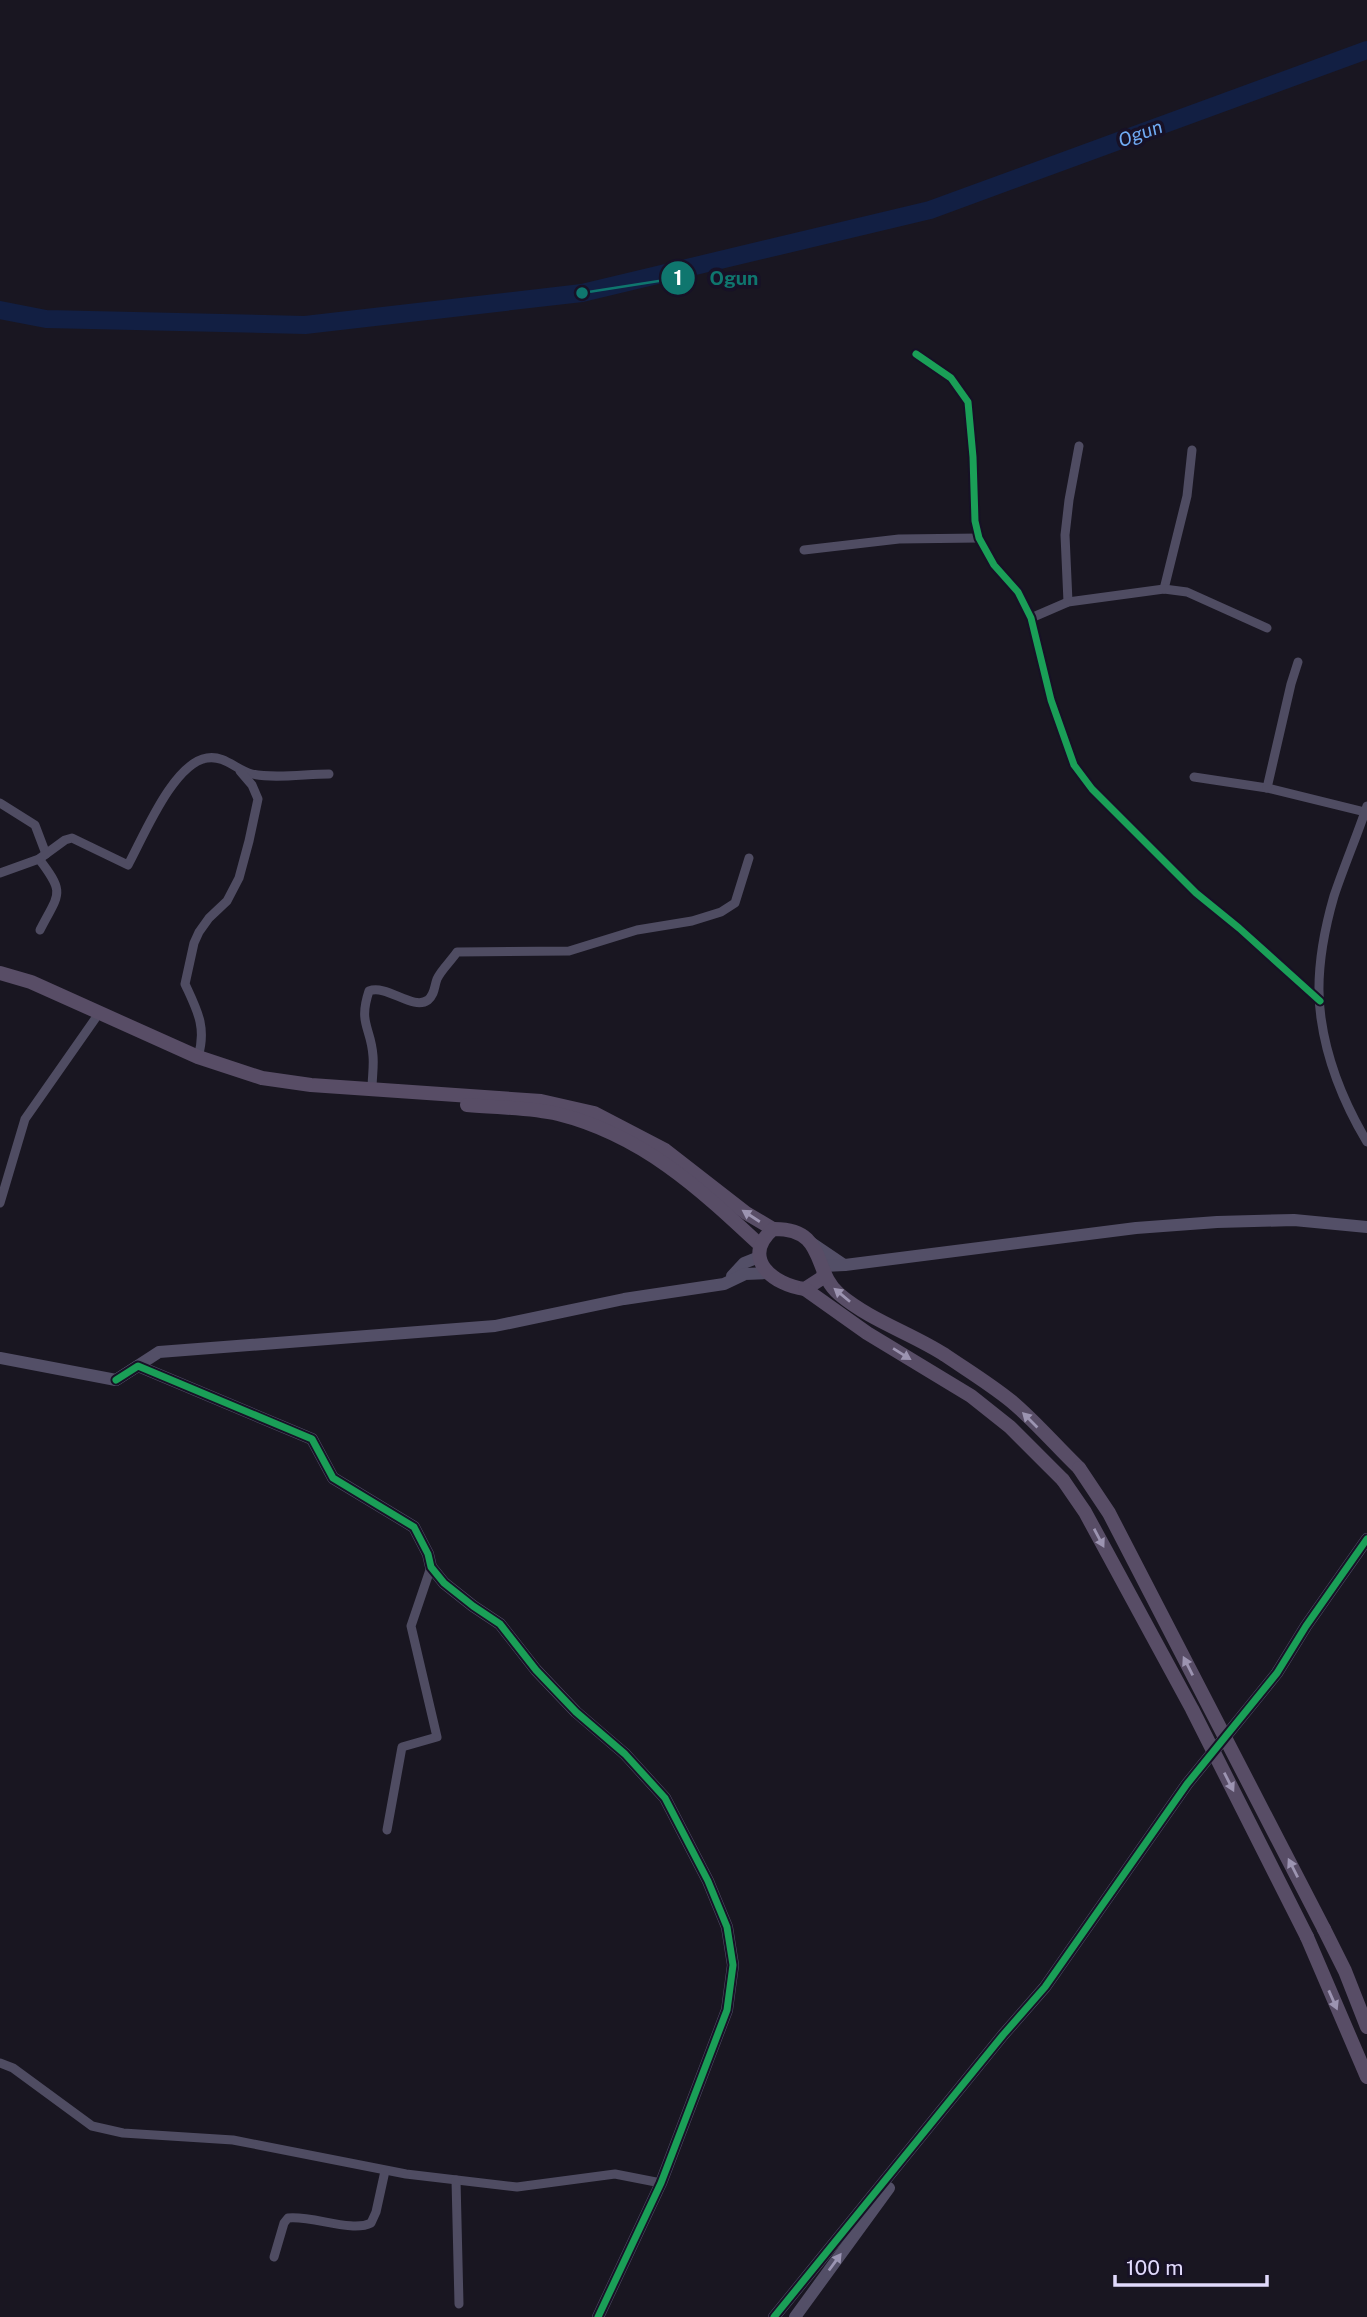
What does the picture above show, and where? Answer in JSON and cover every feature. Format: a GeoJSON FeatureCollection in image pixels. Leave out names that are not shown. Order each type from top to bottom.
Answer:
{"type":"FeatureCollection","features":[{"type":"Feature","properties":{"kind":"main road"},"geometry":{"type":"LineString","coordinates":[[0,973],[31,982],[198,1057],[262,1078],[311,1085],[541,1101],[594,1113],[666,1150],[746,1213],[773,1229],[792,1231],[810,1242],[829,1283],[839,1293],[865,1313],[942,1353],[1011,1401],[1079,1468],[1109,1513],[1324,1929],[1345,1971],[1367,2027]]}},
{"type":"Feature","properties":{"kind":"main road"},"geometry":{"type":"LineString","coordinates":[[0,982],[32,992],[196,1065],[260,1086],[359,1097],[539,1111],[592,1125],[624,1138],[659,1158],[700,1190],[759,1251],[767,1273],[785,1284],[805,1289],[867,1334],[971,1396],[1010,1427],[1063,1480],[1085,1512],[1192,1709],[1307,1937],[1367,2077]]}},
{"type":"Feature","properties":{"kind":"main road"},"geometry":{"type":"LineString","coordinates":[[759,1251],[773,1229]]}},
{"type":"Feature","properties":{"kind":"main road"},"geometry":{"type":"LineString","coordinates":[[805,1289],[822,1278],[824,1269]]}},
{"type":"Feature","properties":{"kind":"street"},"geometry":{"type":"LineString","coordinates":[[916,354],[951,378],[968,402],[974,457],[975,521],[979,538],[994,565],[1018,592],[1031,618],[1062,735],[1074,765],[1092,789],[1196,893],[1320,1001]]}},
{"type":"Feature","properties":{"kind":"street"},"geometry":{"type":"LineString","coordinates":[[1068,602],[1065,535],[1079,446]]}},
{"type":"Feature","properties":{"kind":"street"},"geometry":{"type":"LineString","coordinates":[[1164,589],[1187,496],[1192,450]]}},
{"type":"Feature","properties":{"kind":"street"},"geometry":{"type":"LineString","coordinates":[[804,550],[900,539],[979,538]]}},
{"type":"Feature","properties":{"kind":"street"},"geometry":{"type":"LineString","coordinates":[[1031,618],[1068,602],[1164,589],[1188,592],[1267,628]]}},
{"type":"Feature","properties":{"kind":"street"},"geometry":{"type":"LineString","coordinates":[[1267,788],[1298,662]]}},
{"type":"Feature","properties":{"kind":"street"},"geometry":{"type":"LineString","coordinates":[[0,873],[42,857],[72,838],[128,865],[164,795],[194,763],[207,758],[223,759],[252,774],[329,774]]}},
{"type":"Feature","properties":{"kind":"street"},"geometry":{"type":"LineString","coordinates":[[198,1057],[202,1044],[200,1020],[196,1003],[185,984],[194,943],[209,918],[228,901],[239,878],[258,799],[252,785],[237,767]]}},
{"type":"Feature","properties":{"kind":"street"},"geometry":{"type":"LineString","coordinates":[[1194,777],[1267,788],[1366,809],[1334,897],[1326,931],[1320,1001],[1321,1017],[1332,1062],[1346,1103],[1367,1142]]}},
{"type":"Feature","properties":{"kind":"street"},"geometry":{"type":"LineString","coordinates":[[0,803],[35,825],[42,857],[58,887],[56,898],[40,930]]}},
{"type":"Feature","properties":{"kind":"street"},"geometry":{"type":"LineString","coordinates":[[372,1089],[373,1055],[364,1024],[364,1006],[369,991],[381,990],[419,1003],[428,1000],[435,992],[438,975],[457,952],[569,951],[637,930],[692,921],[721,912],[735,903],[749,858]]}},
{"type":"Feature","properties":{"kind":"street"},"geometry":{"type":"LineString","coordinates":[[0,1203],[24,1119],[95,1020]]}},
{"type":"Feature","properties":{"kind":"street"},"geometry":{"type":"LineString","coordinates":[[824,1269],[1136,1228],[1294,1220],[1367,1227]]}},
{"type":"Feature","properties":{"kind":"street"},"geometry":{"type":"LineString","coordinates":[[810,1242],[845,1265]]}},
{"type":"Feature","properties":{"kind":"street"},"geometry":{"type":"LineString","coordinates":[[724,1284],[759,1251]]}},
{"type":"Feature","properties":{"kind":"street"},"geometry":{"type":"LineString","coordinates":[[116,1380],[159,1352],[495,1326],[624,1299],[724,1284],[745,1274],[767,1273]]}},
{"type":"Feature","properties":{"kind":"street"},"geometry":{"type":"LineString","coordinates":[[0,1358],[116,1380],[138,1366],[312,1439],[333,1478],[414,1527],[428,1554],[431,1567],[444,1583],[500,1624],[536,1670],[576,1712],[625,1754],[666,1798],[719,1906],[731,1946],[732,1986],[727,2010],[661,2183],[598,2317]]}},
{"type":"Feature","properties":{"kind":"street"},"geometry":{"type":"LineString","coordinates":[[774,2317],[1045,1987],[1187,1783],[1277,1673],[1306,1626],[1367,1539]]}},
{"type":"Feature","properties":{"kind":"street"},"geometry":{"type":"LineString","coordinates":[[387,1830],[402,1747],[437,1737],[411,1626],[431,1567]]}},
{"type":"Feature","properties":{"kind":"street"},"geometry":{"type":"LineString","coordinates":[[0,2063],[13,2068],[92,2126],[106,2130],[141,2136],[233,2140],[385,2171],[517,2186],[615,2174],[661,2183]]}},
{"type":"Feature","properties":{"kind":"street"},"geometry":{"type":"LineString","coordinates":[[796,2317],[956,2094]]}},
{"type":"Feature","properties":{"kind":"street"},"geometry":{"type":"LineString","coordinates":[[274,2257],[288,2218],[299,2217],[358,2227],[371,2222],[385,2171]]}},
{"type":"Feature","properties":{"kind":"street"},"geometry":{"type":"LineString","coordinates":[[456,2180],[459,2304]]}},
{"type":"Feature","properties":{"kind":"waterway","name":"Ogun"},"geometry":{"type":"LineString","coordinates":[[0,310],[46,319],[305,325],[582,293],[930,210],[1367,50]]}},
{"type":"Feature","properties":{"kind":"cycle path"},"geometry":{"type":"LineString","coordinates":[[916,354],[951,378],[968,402],[975,521],[979,538],[994,565],[1018,592],[1031,618],[1051,700],[1074,765],[1092,789],[1196,893],[1320,1001]]}},
{"type":"Feature","properties":{"kind":"cycle path"},"geometry":{"type":"LineString","coordinates":[[116,1380],[138,1366],[312,1439],[333,1478],[414,1527],[428,1554],[431,1567],[444,1583],[500,1624],[536,1670],[576,1712],[625,1754],[665,1798],[708,1881],[727,1927],[733,1965],[727,2010],[661,2183],[598,2317]]}},
{"type":"Feature","properties":{"kind":"cycle path"},"geometry":{"type":"LineString","coordinates":[[774,2317],[1045,1987],[1187,1784],[1277,1673],[1306,1626],[1367,1539]]}},
{"type":"Feature","properties":{"kind":"place","name":"Ogun"},"geometry":{"type":"Point","coordinates":[582,293]}}]}
